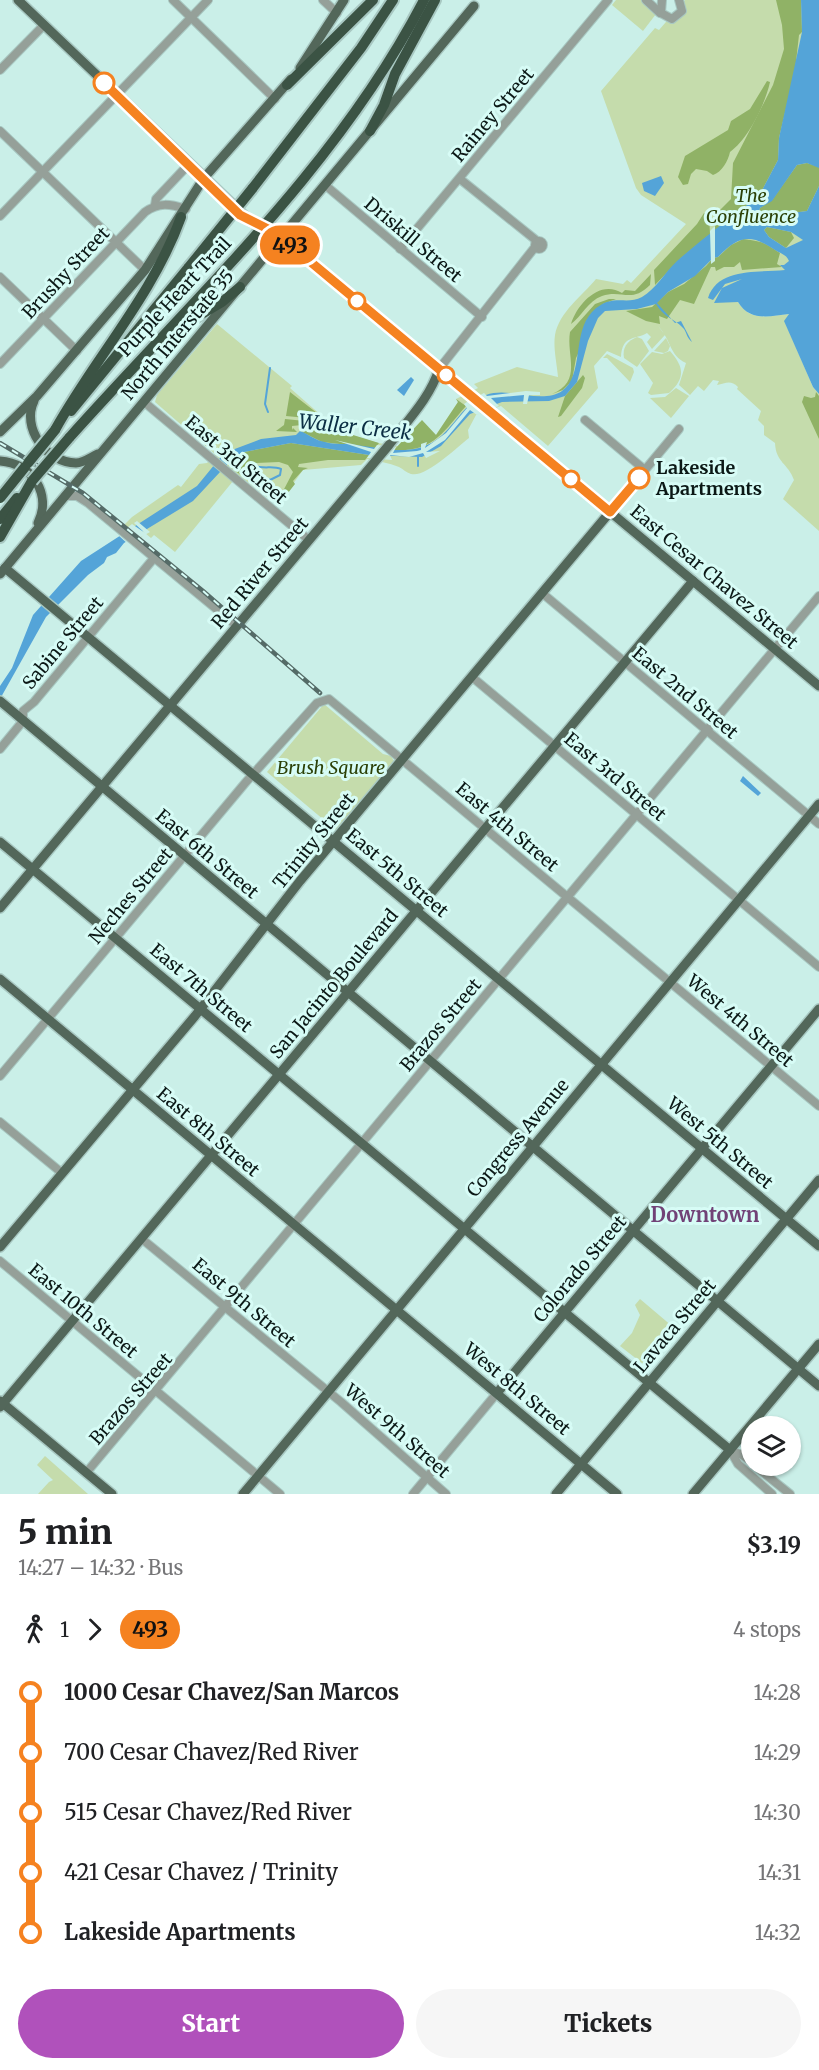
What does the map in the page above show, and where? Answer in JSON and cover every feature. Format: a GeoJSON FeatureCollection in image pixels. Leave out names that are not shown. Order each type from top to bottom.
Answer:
{"type":"FeatureCollection","features":[{"type":"Feature","properties":{"kind":"highway"},"geometry":{"type":"LineString","coordinates":[[287,85],[373,0]]}},
{"type":"Feature","properties":{"kind":"highway","name":"Purple Heart Trail"},"geometry":{"type":"LineString","coordinates":[[0,498],[252,189],[355,56],[393,0]]}},
{"type":"Feature","properties":{"kind":"highway","name":"Purple Heart Trail"},"geometry":{"type":"LineString","coordinates":[[17,504],[32,481],[69,438],[134,366],[219,278],[338,135],[381,74],[424,0]]}},
{"type":"Feature","properties":{"kind":"highway"},"geometry":{"type":"LineString","coordinates":[[370,131],[384,105],[395,74],[435,0]]}},
{"type":"Feature","properties":{"kind":"highway"},"geometry":{"type":"LineString","coordinates":[[55,430],[77,391],[160,266],[183,213]]}},
{"type":"Feature","properties":{"kind":"highway"},"geometry":{"type":"LineString","coordinates":[[134,366],[190,321],[222,302],[240,287]]}},
{"type":"Feature","properties":{"kind":"highway"},"geometry":{"type":"LineString","coordinates":[[0,488],[25,467]]}},
{"type":"Feature","properties":{"kind":"highway"},"geometry":{"type":"LineString","coordinates":[[0,519],[17,504]]}},
{"type":"Feature","properties":{"kind":"highway"},"geometry":{"type":"LineString","coordinates":[[0,537],[17,504]]}},
{"type":"Feature","properties":{"kind":"main road","name":"East Cesar Chavez Street"},"geometry":{"type":"LineString","coordinates":[[18,0],[250,221],[278,235],[819,686]]}},
{"type":"Feature","properties":{"kind":"main road"},"geometry":{"type":"LineString","coordinates":[[1,428],[37,396],[145,270],[204,178],[287,85],[337,14],[344,0]]}},
{"type":"Feature","properties":{"kind":"main road","name":"North Interstate 35"},"geometry":{"type":"LineString","coordinates":[[3,571],[240,287],[278,235],[325,185],[477,3]]}},
{"type":"Feature","properties":{"kind":"main road","name":"Red River Street"},"geometry":{"type":"LineString","coordinates":[[0,908],[375,461],[421,404],[436,381],[439,369]]}},
{"type":"Feature","properties":{"kind":"main road"},"geometry":{"type":"LineString","coordinates":[[37,396],[30,409],[31,427],[36,439],[49,452],[62,459],[78,463],[103,451]]}},
{"type":"Feature","properties":{"kind":"main road"},"geometry":{"type":"LineString","coordinates":[[0,460],[15,464],[34,478],[42,489],[42,513],[32,536]]}},
{"type":"Feature","properties":{"kind":"main road","name":"Trinity Street"},"geometry":{"type":"LineString","coordinates":[[0,1247],[133,1090],[334,842],[610,512]]}},
{"type":"Feature","properties":{"kind":"main road","name":"East 5th Street"},"geometry":{"type":"LineString","coordinates":[[3,571],[42,598],[601,1065]]}},
{"type":"Feature","properties":{"kind":"main road","name":"San Jacinto Boulevard"},"geometry":{"type":"LineString","coordinates":[[1,1404],[693,581]]}},
{"type":"Feature","properties":{"kind":"main road","name":"East 6th Street"},"geometry":{"type":"LineString","coordinates":[[1,702],[819,1386]]}},
{"type":"Feature","properties":{"kind":"main road","name":"Congress Avenue"},"geometry":{"type":"LineString","coordinates":[[243,1494],[819,804]]}},
{"type":"Feature","properties":{"kind":"main road","name":"East 7th Street"},"geometry":{"type":"LineString","coordinates":[[0,842],[730,1450]]}},
{"type":"Feature","properties":{"kind":"main road","name":"East 8th Street"},"geometry":{"type":"LineString","coordinates":[[0,979],[396,1309]]}},
{"type":"Feature","properties":{"kind":"main road","name":"Colorado Street"},"geometry":{"type":"LineString","coordinates":[[497,1394],[819,1009]]}},
{"type":"Feature","properties":{"kind":"main road","name":"West 5th Street"},"geometry":{"type":"LineString","coordinates":[[601,1065],[819,1246]]}},
{"type":"Feature","properties":{"kind":"main road","name":"Lavaca Street"},"geometry":{"type":"LineString","coordinates":[[556,1494],[819,1180]]}},
{"type":"Feature","properties":{"kind":"main road","name":"West 8th Street"},"geometry":{"type":"LineString","coordinates":[[396,1309],[617,1494]]}},
{"type":"Feature","properties":{"kind":"main road"},"geometry":{"type":"LineString","coordinates":[[693,1494],[819,1344]]}},
{"type":"Feature","properties":{"kind":"main road"},"geometry":{"type":"LineString","coordinates":[[1,1404],[112,1494]]}},
{"type":"Feature","properties":{"kind":"street"},"geometry":{"type":"LineString","coordinates":[[173,0],[275,99]]}},
{"type":"Feature","properties":{"kind":"street"},"geometry":{"type":"LineString","coordinates":[[0,216],[208,0]]}},
{"type":"Feature","properties":{"kind":"street"},"geometry":{"type":"LineString","coordinates":[[323,0],[337,14]]}},
{"type":"Feature","properties":{"kind":"street","name":"Rainey Street"},"geometry":{"type":"LineString","coordinates":[[400,249],[608,0]]}},
{"type":"Feature","properties":{"kind":"street"},"geometry":{"type":"LineString","coordinates":[[646,0],[667,18],[677,17],[682,8],[680,0]]}},
{"type":"Feature","properties":{"kind":"street"},"geometry":{"type":"LineString","coordinates":[[661,13],[662,0]]}},
{"type":"Feature","properties":{"kind":"street"},"geometry":{"type":"LineString","coordinates":[[0,70],[44,25]]}},
{"type":"Feature","properties":{"kind":"street"},"geometry":{"type":"LineString","coordinates":[[0,131],[145,270]]}},
{"type":"Feature","properties":{"kind":"street","name":"Brushy Street"},"geometry":{"type":"LineString","coordinates":[[0,364],[115,242],[155,205],[156,199],[189,164]]}},
{"type":"Feature","properties":{"kind":"street","name":"Red River Street"},"geometry":{"type":"LineString","coordinates":[[439,369],[482,317],[536,245],[460,179]]}},
{"type":"Feature","properties":{"kind":"street","name":"Driskill Street"},"geometry":{"type":"LineString","coordinates":[[325,185],[482,317]]}},
{"type":"Feature","properties":{"kind":"street"},"geometry":{"type":"LineString","coordinates":[[155,205],[172,204],[183,213]]}},
{"type":"Feature","properties":{"kind":"street"},"geometry":{"type":"LineString","coordinates":[[0,277],[77,351]]}},
{"type":"Feature","properties":{"kind":"street","name":"East 3rd Street"},"geometry":{"type":"LineString","coordinates":[[144,402],[309,540]]}},
{"type":"Feature","properties":{"kind":"street"},"geometry":{"type":"LineString","coordinates":[[585,420],[645,470]]}},
{"type":"Feature","properties":{"kind":"street","name":"Trinity Street"},"geometry":{"type":"LineString","coordinates":[[610,512],[679,429]]}},
{"type":"Feature","properties":{"kind":"street"},"geometry":{"type":"LineString","coordinates":[[65,496],[77,496],[109,520],[237,626]]}},
{"type":"Feature","properties":{"kind":"street","name":"Sabine Street"},"geometry":{"type":"LineString","coordinates":[[0,749],[23,721],[23,711],[34,702],[154,558]]}},
{"type":"Feature","properties":{"kind":"street","name":"East 2nd Street"},"geometry":{"type":"LineString","coordinates":[[542,593],[819,824]]}},
{"type":"Feature","properties":{"kind":"street","name":"Brazos Street"},"geometry":{"type":"LineString","coordinates":[[86,1473],[157,1392],[429,1061],[819,596]]}},
{"type":"Feature","properties":{"kind":"street","name":"East 3rd Street"},"geometry":{"type":"LineString","coordinates":[[472,677],[819,967]]}},
{"type":"Feature","properties":{"kind":"street","name":"East 4th Street"},"geometry":{"type":"LineString","coordinates":[[324,699],[333,700],[670,982]]}},
{"type":"Feature","properties":{"kind":"street","name":"Neches Street"},"geometry":{"type":"LineString","coordinates":[[0,1076],[253,775],[311,709],[324,699]]}},
{"type":"Feature","properties":{"kind":"street","name":"West 4th Street"},"geometry":{"type":"LineString","coordinates":[[670,982],[819,1106]]}},
{"type":"Feature","properties":{"kind":"street"},"geometry":{"type":"LineString","coordinates":[[0,1122],[62,1173]]}},
{"type":"Feature","properties":{"kind":"street","name":"East 9th Street"},"geometry":{"type":"LineString","coordinates":[[142,1239],[327,1391]]}},
{"type":"Feature","properties":{"kind":"street","name":"East 10th Street"},"geometry":{"type":"LineString","coordinates":[[0,1261],[280,1494]]}},
{"type":"Feature","properties":{"kind":"street","name":"West 9th Street"},"geometry":{"type":"LineString","coordinates":[[327,1391],[446,1494]]}},
{"type":"Feature","properties":{"kind":"street","name":"Colorado Street"},"geometry":{"type":"LineString","coordinates":[[412,1494],[497,1394]]}},
{"type":"Feature","properties":{"kind":"street"},"geometry":{"type":"LineString","coordinates":[[730,1450],[741,1455]]}},
{"type":"Feature","properties":{"kind":"street"},"geometry":{"type":"LineString","coordinates":[[730,1450],[738,1464],[772,1494]]}},
{"type":"Feature","properties":{"kind":"street"},"geometry":{"type":"LineString","coordinates":[[768,1476],[790,1494]]}},
{"type":"Feature","properties":{"kind":"green space"},"geometry":{"type":"Polygon","coordinates":[[[616,0],[642,0],[656,14],[643,31],[612,5],[616,0]]]}},
{"type":"Feature","properties":{"kind":"green space","name":"The Confluence"},"geometry":{"type":"Polygon","coordinates":[[[685,0],[801,0],[819,140],[819,262],[788,271],[740,279],[743,279],[738,302],[748,313],[754,315],[789,314],[785,322],[813,387],[819,394],[819,531],[783,499],[794,480],[780,459],[775,443],[764,435],[764,426],[758,420],[761,411],[737,389],[738,387],[730,383],[717,385],[719,381],[713,380],[704,391],[698,386],[690,395],[679,385],[686,363],[673,352],[665,335],[652,349],[647,342],[651,337],[647,333],[630,339],[624,345],[621,357],[607,351],[594,366],[598,388],[548,446],[501,406],[476,415],[468,430],[469,438],[433,467],[417,474],[367,459],[361,465],[303,470],[278,505],[238,475],[175,552],[154,535],[151,538],[145,533],[140,539],[124,525],[178,485],[181,487],[199,464],[207,463],[215,454],[155,402],[157,395],[217,324],[292,386],[290,388],[339,431],[378,443],[398,446],[420,422],[436,435],[458,402],[456,399],[478,388],[474,384],[517,367],[558,377],[555,335],[561,319],[572,304],[596,279],[623,284],[627,280],[631,283],[686,224],[641,195],[636,188],[601,91],[655,28],[659,30],[685,0]]]}},
{"type":"Feature","properties":{"kind":"green space"},"geometry":{"type":"Polygon","coordinates":[[[776,0],[801,0],[802,32],[799,35],[795,71],[779,138],[778,160],[759,196],[715,231],[714,216],[731,199],[733,163],[773,85],[784,49],[782,25],[776,0]]]}},
{"type":"Feature","properties":{"kind":"green space"},"geometry":{"type":"Polygon","coordinates":[[[767,81],[770,82],[768,91],[755,121],[743,139],[730,152],[722,169],[713,175],[696,169],[691,174],[688,184],[683,185],[678,177],[685,156],[728,130],[731,121],[750,109],[767,81]]]}},
{"type":"Feature","properties":{"kind":"green space"},"geometry":{"type":"Polygon","coordinates":[[[807,163],[819,167],[819,186],[807,211],[763,217],[759,213],[760,208],[772,200],[797,165],[807,163]]]}},
{"type":"Feature","properties":{"kind":"green space"},"geometry":{"type":"Polygon","coordinates":[[[704,213],[709,213],[710,234],[680,259],[655,285],[654,270],[697,224],[704,213]]]}},
{"type":"Feature","properties":{"kind":"green space"},"geometry":{"type":"Polygon","coordinates":[[[767,227],[791,232],[794,238],[786,248],[769,237],[764,230],[767,227]]]}},
{"type":"Feature","properties":{"kind":"green space"},"geometry":{"type":"Polygon","coordinates":[[[743,239],[763,243],[780,253],[777,264],[782,267],[742,270],[740,262],[734,267],[724,267],[716,271],[715,267],[711,267],[694,304],[680,300],[667,319],[659,316],[660,324],[646,321],[626,311],[652,307],[668,292],[684,284],[713,258],[718,257],[731,245],[743,239]]]}},
{"type":"Feature","properties":{"kind":"green space"},"geometry":{"type":"Polygon","coordinates":[[[651,274],[650,285],[643,291],[632,295],[609,294],[597,298],[571,324],[578,309],[598,291],[614,289],[622,293],[625,290],[635,291],[651,274]]]}},
{"type":"Feature","properties":{"kind":"green space"},"geometry":{"type":"Polygon","coordinates":[[[616,299],[603,304],[576,358],[572,381],[563,390],[552,394],[562,389],[570,375],[570,332],[595,304],[616,299]]]}},
{"type":"Feature","properties":{"kind":"green space"},"geometry":{"type":"Polygon","coordinates":[[[637,337],[642,339],[649,351],[637,367],[624,358],[624,351],[626,345],[637,337]]]}},
{"type":"Feature","properties":{"kind":"green space"},"geometry":{"type":"Polygon","coordinates":[[[666,338],[670,346],[668,351],[664,353],[654,351],[666,338]]]}},
{"type":"Feature","properties":{"kind":"green space"},"geometry":{"type":"Polygon","coordinates":[[[670,351],[680,367],[678,382],[669,393],[651,395],[648,393],[653,383],[640,364],[652,352],[662,354],[670,351]]]}},
{"type":"Feature","properties":{"kind":"green space"},"geometry":{"type":"Polygon","coordinates":[[[607,354],[633,368],[634,372],[630,382],[607,358],[603,358],[607,354]]]}},
{"type":"Feature","properties":{"kind":"green space"},"geometry":{"type":"Polygon","coordinates":[[[583,375],[585,378],[582,388],[558,417],[565,396],[583,375]]]}},
{"type":"Feature","properties":{"kind":"green space"},"geometry":{"type":"Polygon","coordinates":[[[676,388],[689,396],[671,418],[650,398],[665,397],[676,388]]]}},
{"type":"Feature","properties":{"kind":"green space"},"geometry":{"type":"Polygon","coordinates":[[[290,392],[340,431],[379,443],[375,448],[322,442],[300,431],[302,425],[292,426],[292,430],[293,428],[297,432],[276,431],[284,425],[285,419],[305,421],[318,429],[321,426],[307,418],[286,416],[290,392]]]}},
{"type":"Feature","properties":{"kind":"green space"},"geometry":{"type":"Polygon","coordinates":[[[816,392],[819,396],[819,439],[802,402],[804,396],[815,397],[816,392]]]}},
{"type":"Feature","properties":{"kind":"green space"},"geometry":{"type":"Polygon","coordinates":[[[456,399],[466,406],[436,439],[419,448],[394,450],[422,420],[436,435],[458,402],[456,399]]]}},
{"type":"Feature","properties":{"kind":"green space"},"geometry":{"type":"Polygon","coordinates":[[[291,443],[369,455],[365,460],[328,460],[299,464],[298,467],[308,468],[293,481],[295,484],[284,498],[282,493],[293,472],[288,465],[279,462],[256,463],[249,472],[281,499],[280,503],[231,468],[237,463],[235,457],[244,452],[291,443]]]}},
{"type":"Feature","properties":{"kind":"green space","name":"Brush Square"},"geometry":{"type":"Polygon","coordinates":[[[324,704],[383,754],[391,756],[395,763],[337,831],[267,772],[324,704]]]}},
{"type":"Feature","properties":{"kind":"green space"},"geometry":{"type":"Polygon","coordinates":[[[640,1299],[679,1332],[647,1367],[620,1346],[632,1333],[640,1315],[635,1305],[640,1299]]]}},
{"type":"Feature","properties":{"kind":"green space"},"geometry":{"type":"Polygon","coordinates":[[[45,1456],[88,1494],[38,1494],[53,1480],[37,1465],[45,1456]]]}},
{"type":"Feature","properties":{"kind":"water"},"geometry":{"type":"Polygon","coordinates":[[[801,0],[819,0],[819,168],[807,163],[797,165],[772,201],[760,208],[759,212],[763,217],[807,211],[819,186],[819,394],[813,387],[784,321],[789,314],[754,315],[748,313],[738,302],[714,303],[722,288],[713,300],[708,298],[713,288],[730,276],[785,270],[780,265],[784,265],[789,261],[788,259],[767,245],[752,239],[732,244],[718,257],[713,258],[695,276],[668,292],[657,303],[671,319],[656,304],[637,309],[605,311],[598,318],[588,341],[577,382],[565,396],[549,401],[502,402],[470,414],[441,446],[422,457],[369,455],[291,443],[244,452],[234,457],[193,501],[124,543],[46,617],[0,699],[0,686],[12,668],[33,615],[81,561],[197,486],[224,453],[261,439],[296,435],[300,431],[329,443],[407,450],[436,440],[471,404],[486,395],[505,393],[544,396],[562,391],[569,384],[573,375],[582,331],[592,312],[606,302],[636,299],[647,294],[677,261],[759,196],[778,160],[779,138],[802,32],[801,0]],[[767,227],[764,230],[769,237],[786,248],[803,240],[791,232],[767,227]],[[742,279],[725,284],[722,288],[742,279]]]}},
{"type":"Feature","properties":{"kind":"water"},"geometry":{"type":"Polygon","coordinates":[[[661,176],[664,183],[655,196],[644,191],[642,183],[661,176]]]}},
{"type":"Feature","properties":{"kind":"water"},"geometry":{"type":"Polygon","coordinates":[[[681,321],[692,342],[684,329],[677,322],[681,321]]]}},
{"type":"Feature","properties":{"kind":"water"},"geometry":{"type":"Polygon","coordinates":[[[411,377],[414,380],[404,396],[397,390],[411,377]]]}},
{"type":"Feature","properties":{"kind":"water"},"geometry":{"type":"Polygon","coordinates":[[[743,776],[761,793],[758,796],[740,781],[743,776]]]}},
{"type":"Feature","properties":{"kind":"pier"},"geometry":{"type":"Polygon","coordinates":[[[715,226],[715,261],[711,264],[710,231],[715,226]]]}},
{"type":"Feature","properties":{"kind":"pier"},"geometry":{"type":"Polygon","coordinates":[[[526,391],[540,392],[540,395],[529,395],[527,404],[523,404],[524,395],[491,398],[499,406],[477,415],[470,410],[445,440],[426,452],[440,451],[426,458],[423,453],[409,457],[390,455],[392,460],[367,458],[371,452],[335,440],[374,449],[377,445],[396,447],[393,453],[421,450],[421,444],[427,442],[425,448],[446,433],[467,408],[464,404],[467,402],[484,393],[487,396],[526,391]]]}},
{"type":"Feature","properties":{"kind":"pier"},"geometry":{"type":"Polygon","coordinates":[[[137,521],[150,532],[128,544],[118,535],[132,524],[145,533],[134,523],[137,521]]]}},
{"type":"Feature","properties":{"kind":"waterway"},"geometry":{"type":"LineString","coordinates":[[268,412],[265,404],[270,368]]}},
{"type":"Feature","properties":{"kind":"waterway"},"geometry":{"type":"LineString","coordinates":[[418,457],[418,466]]}},
{"type":"Feature","properties":{"kind":"waterway"},"geometry":{"type":"LineString","coordinates":[[251,474],[253,472],[270,480],[280,475],[281,469],[254,465]]}},
{"type":"Feature","properties":{"kind":"railway"},"geometry":{"type":"LineString","coordinates":[[0,443],[83,493],[203,591],[320,693]]}},
{"type":"Feature","properties":{"kind":"bus line","name":"493"},"geometry":{"type":"LineString","coordinates":[[104,83],[240,215],[276,233],[610,512],[639,478]]}},
{"type":"Feature","properties":{"kind":"place","name":"Lakeside Apartments"},"geometry":{"type":"Point","coordinates":[639,478]}},
{"type":"Feature","properties":{"kind":"district","name":"Downtown"},"geometry":{"type":"Point","coordinates":[705,1215]}},
{"type":"Feature","properties":{"kind":"water label","name":"Waller Creek"},"geometry":{"type":"Point","coordinates":[355,427]}}]}
